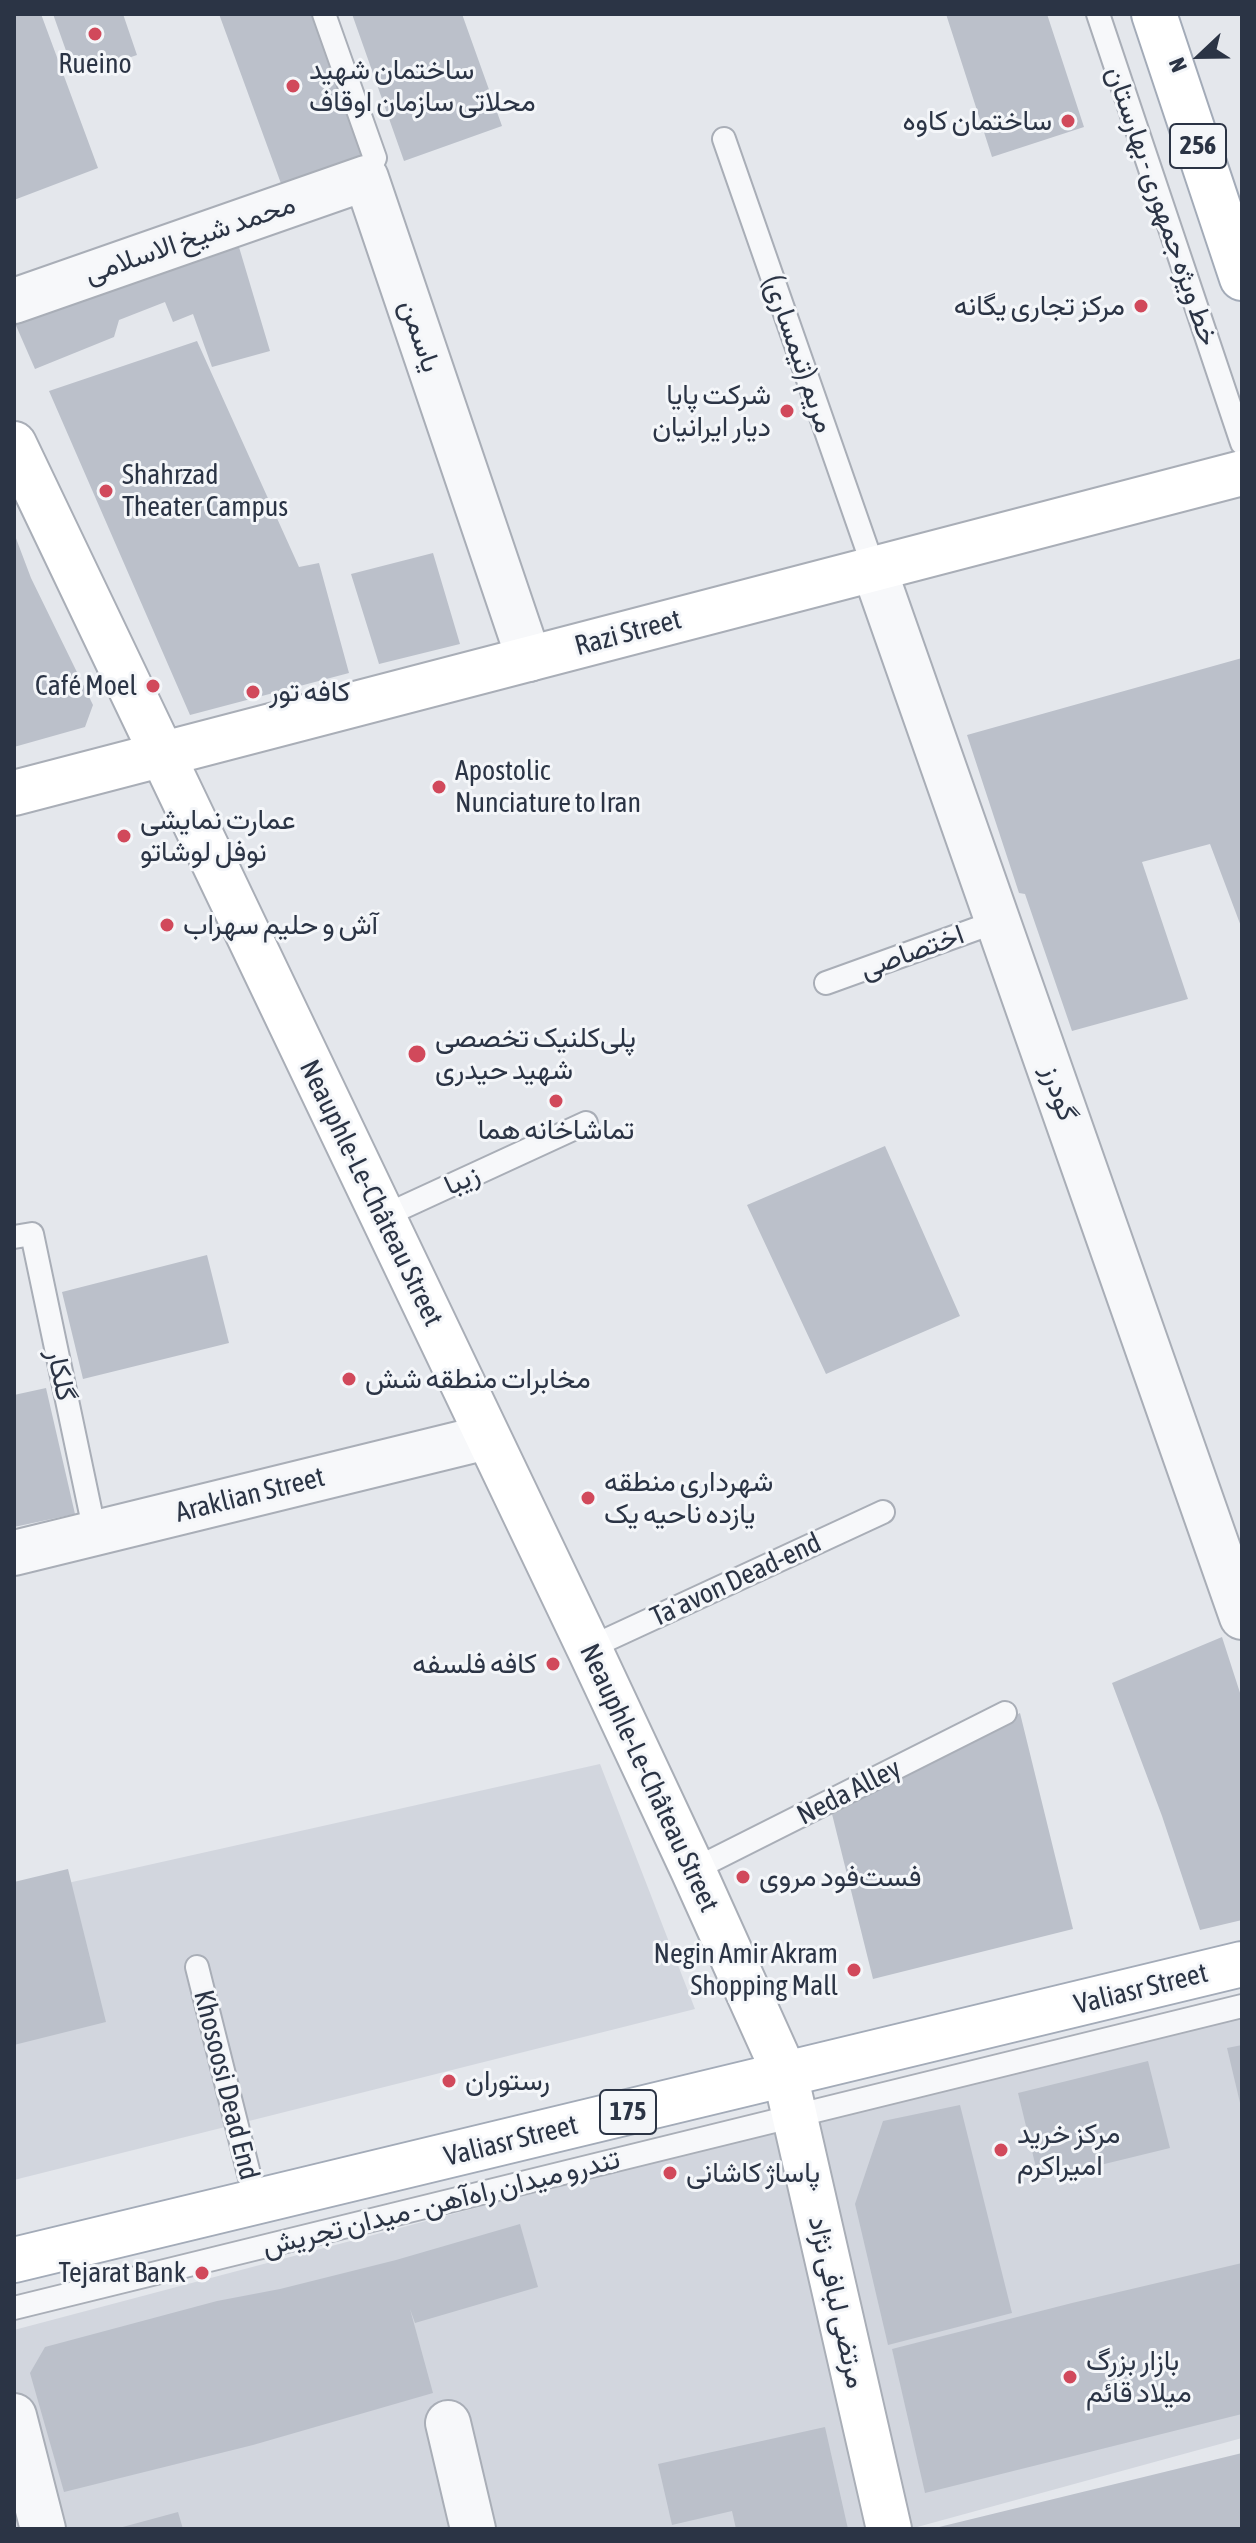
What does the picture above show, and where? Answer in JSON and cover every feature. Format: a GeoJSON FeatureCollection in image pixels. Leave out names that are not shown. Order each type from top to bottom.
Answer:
{"type":"FeatureCollection","features":[{"type":"Feature","properties":{"kind":"main road","name":"256"},"geometry":{"type":"LineString","coordinates":[[1154,14],[1242,278]]}},
{"type":"Feature","properties":{"kind":"main road","name":"Neauphle-Le-Château Street"},"geometry":{"type":"LineString","coordinates":[[14,444],[589,1648],[693,1870],[790,2095]]}},
{"type":"Feature","properties":{"kind":"main road","name":"Razi Street"},"geometry":{"type":"LineString","coordinates":[[14,793],[1242,473]]}},
{"type":"Feature","properties":{"kind":"main road","name":"Valiasr Street"},"geometry":{"type":"LineString","coordinates":[[14,2260],[256,2202],[790,2095],[1242,1964]]}},
{"type":"Feature","properties":{"kind":"main road","name":"مرتضی لبافی نژاد"},"geometry":{"type":"LineString","coordinates":[[790,2095],[889,2529]]}},
{"type":"Feature","properties":{"kind":"street","name":"محمد شیخ الاسلامی"},"geometry":{"type":"LineString","coordinates":[[14,301],[366,178]]}},
{"type":"Feature","properties":{"kind":"street","name":"یاسمن"},"geometry":{"type":"LineString","coordinates":[[366,178],[529,659]]}},
{"type":"Feature","properties":{"kind":"street","name":"گودرز"},"geometry":{"type":"LineString","coordinates":[[874,569],[1242,1617]]}},
{"type":"Feature","properties":{"kind":"street","name":"Araklian Street"},"geometry":{"type":"LineString","coordinates":[[14,1553],[487,1437]]}},
{"type":"Feature","properties":{"kind":"street"},"geometry":{"type":"LineString","coordinates":[[14,2416],[43,2529]]}},
{"type":"Feature","properties":{"kind":"street"},"geometry":{"type":"LineString","coordinates":[[448,2423],[473,2529]]}},
{"type":"Feature","properties":{"kind":"lane","name":"یاسمن"},"geometry":{"type":"LineString","coordinates":[[324,14],[375,158],[366,178]]}},
{"type":"Feature","properties":{"kind":"lane","name":"خط ویژه جمهوری - بهارستان"},"geometry":{"type":"LineString","coordinates":[[1098,14],[1242,443]]}},
{"type":"Feature","properties":{"kind":"lane","name":"مریم (تیمساری)"},"geometry":{"type":"LineString","coordinates":[[724,139],[874,569]]}},
{"type":"Feature","properties":{"kind":"lane","name":"اختصاصی"},"geometry":{"type":"LineString","coordinates":[[826,983],[998,921]]}},
{"type":"Feature","properties":{"kind":"lane","name":"زیبا"},"geometry":{"type":"LineString","coordinates":[[382,1217],[586,1123]]}},
{"type":"Feature","properties":{"kind":"lane","name":"گلکار"},"geometry":{"type":"LineString","coordinates":[[14,1237],[32,1234],[95,1533]]}},
{"type":"Feature","properties":{"kind":"lane","name":"Ta'avon Dead-end"},"geometry":{"type":"LineString","coordinates":[[589,1648],[883,1512]]}},
{"type":"Feature","properties":{"kind":"lane","name":"Neda Alley"},"geometry":{"type":"LineString","coordinates":[[693,1870],[1005,1713]]}},
{"type":"Feature","properties":{"kind":"lane","name":"Khosoosi Dead End"},"geometry":{"type":"LineString","coordinates":[[197,1967],[256,2202]]}},
{"type":"Feature","properties":{"kind":"lane","name":"تندرو میدان راه‌آهن - میدان تجریش"},"geometry":{"type":"LineString","coordinates":[[14,2308],[790,2095],[1242,2006]]}},
{"type":"Feature","properties":{"kind":"shaded area"},"geometry":{"type":"Polygon","coordinates":[[[600,1764],[695,2009],[14,2180],[14,1895],[600,1764]]]}},
{"type":"Feature","properties":{"kind":"shaded area"},"geometry":{"type":"Polygon","coordinates":[[[1242,2018],[1242,2438],[910,2529],[14,2529],[14,2330],[929,2088],[1242,2018]]]}},
{"type":"Feature","properties":{"kind":"building"},"geometry":{"type":"Polygon","coordinates":[[[14,14],[41,14],[98,168],[14,200],[14,14]]]}},
{"type":"Feature","properties":{"kind":"building","name":"Rueino"},"geometry":{"type":"Polygon","coordinates":[[[53,14],[123,14],[137,55],[75,76],[53,14]]]}},
{"type":"Feature","properties":{"kind":"building","name":"ساختمان شهید محلاتی سازمان اوقاف"},"geometry":{"type":"Polygon","coordinates":[[[219,14],[314,14],[367,158],[283,189],[219,14]]]}},
{"type":"Feature","properties":{"kind":"building"},"geometry":{"type":"Polygon","coordinates":[[[352,14],[462,14],[502,126],[404,161],[352,14]]]}},
{"type":"Feature","properties":{"kind":"building"},"geometry":{"type":"Polygon","coordinates":[[[946,14],[1047,14],[1084,127],[992,157],[946,14]]]}},
{"type":"Feature","properties":{"kind":"building"},"geometry":{"type":"Polygon","coordinates":[[[236,237],[270,351],[212,367],[193,314],[173,322],[165,302],[119,320],[114,337],[35,369],[14,321],[236,237]]]}},
{"type":"Feature","properties":{"kind":"building"},"geometry":{"type":"Polygon","coordinates":[[[197,341],[299,567],[319,563],[349,673],[190,715],[49,391],[197,341]]]}},
{"type":"Feature","properties":{"kind":"building"},"geometry":{"type":"Polygon","coordinates":[[[14,533],[31,578],[93,705],[85,727],[14,747],[14,533]]]}},
{"type":"Feature","properties":{"kind":"building"},"geometry":{"type":"Polygon","coordinates":[[[433,553],[460,644],[379,664],[351,574],[433,553]]]}},
{"type":"Feature","properties":{"kind":"building"},"geometry":{"type":"Polygon","coordinates":[[[1242,658],[1242,929],[1210,844],[1142,862],[1188,999],[1072,1031],[1025,894],[1019,893],[967,735],[1242,658]]]}},
{"type":"Feature","properties":{"kind":"building"},"geometry":{"type":"Polygon","coordinates":[[[885,1146],[960,1316],[826,1374],[747,1205],[885,1146]]]}},
{"type":"Feature","properties":{"kind":"building"},"geometry":{"type":"Polygon","coordinates":[[[207,1255],[229,1343],[83,1379],[62,1292],[207,1255]]]}},
{"type":"Feature","properties":{"kind":"building"},"geometry":{"type":"Polygon","coordinates":[[[46,1388],[75,1514],[14,1527],[14,1395],[46,1388]]]}},
{"type":"Feature","properties":{"kind":"building"},"geometry":{"type":"Polygon","coordinates":[[[1222,1637],[1242,1699],[1242,1920],[1200,1930],[1162,1816],[1112,1683],[1222,1637]]]}},
{"type":"Feature","properties":{"kind":"building"},"geometry":{"type":"Polygon","coordinates":[[[1020,1713],[1073,1929],[873,1979],[831,1810],[1020,1713]]]}},
{"type":"Feature","properties":{"kind":"building"},"geometry":{"type":"Polygon","coordinates":[[[68,1869],[106,2022],[14,2045],[14,1882],[68,1869]]]}},
{"type":"Feature","properties":{"kind":"building"},"geometry":{"type":"Polygon","coordinates":[[[1242,2045],[1242,2107],[1241,2107],[1227,2048],[1242,2045]]]}},
{"type":"Feature","properties":{"kind":"building"},"geometry":{"type":"Polygon","coordinates":[[[1148,2061],[1170,2148],[1039,2180],[1018,2093],[1148,2061]]]}},
{"type":"Feature","properties":{"kind":"building"},"geometry":{"type":"Polygon","coordinates":[[[960,2105],[1012,2313],[888,2345],[855,2204],[883,2121],[960,2105]]]}},
{"type":"Feature","properties":{"kind":"building"},"geometry":{"type":"Polygon","coordinates":[[[520,2224],[538,2287],[415,2323],[410,2309],[433,2393],[253,2445],[64,2492],[30,2373],[45,2347],[217,2301],[396,2260],[520,2224]]]}},
{"type":"Feature","properties":{"kind":"building","name":"بازار بزرگ میلاد قائم"},"geometry":{"type":"Polygon","coordinates":[[[1242,2263],[1242,2414],[925,2493],[892,2349],[1242,2263]]]}},
{"type":"Feature","properties":{"kind":"building"},"geometry":{"type":"Polygon","coordinates":[[[825,2427],[848,2529],[736,2529],[732,2511],[672,2525],[658,2464],[825,2427]]]}},
{"type":"Feature","properties":{"kind":"building"},"geometry":{"type":"Polygon","coordinates":[[[1242,2453],[1242,2529],[935,2528],[1242,2453]]]}},
{"type":"Feature","properties":{"kind":"building"},"geometry":{"type":"Polygon","coordinates":[[[178,2512],[183,2529],[119,2529],[119,2528],[178,2512]]]}},
{"type":"Feature","properties":{"kind":"place","name":"Rueino"},"geometry":{"type":"Point","coordinates":[95,34]}},
{"type":"Feature","properties":{"kind":"place","name":"ساختمان شهید محلاتی سازمان اوقاف"},"geometry":{"type":"Point","coordinates":[293,86]}},
{"type":"Feature","properties":{"kind":"place","name":"ساختمان کاوه"},"geometry":{"type":"Point","coordinates":[1068,121]}},
{"type":"Feature","properties":{"kind":"place","name":"مرکز تجاری یگانه"},"geometry":{"type":"Point","coordinates":[1141,306]}},
{"type":"Feature","properties":{"kind":"place","name":"شرکت پایا دیار ایرانیان"},"geometry":{"type":"Point","coordinates":[787,411]}},
{"type":"Feature","properties":{"kind":"place","name":"Shahrzad Theater Campus"},"geometry":{"type":"Point","coordinates":[106,491]}},
{"type":"Feature","properties":{"kind":"place","name":"Café Moel"},"geometry":{"type":"Point","coordinates":[153,686]}},
{"type":"Feature","properties":{"kind":"place","name":"کافه تور"},"geometry":{"type":"Point","coordinates":[253,692]}},
{"type":"Feature","properties":{"kind":"place","name":"Apostolic Nunciature to Iran"},"geometry":{"type":"Point","coordinates":[439,787]}},
{"type":"Feature","properties":{"kind":"place","name":"عمارت نمایشی نوفل لوشاتو"},"geometry":{"type":"Point","coordinates":[124,836]}},
{"type":"Feature","properties":{"kind":"place","name":"آش و حلیم سهراب"},"geometry":{"type":"Point","coordinates":[167,925]}},
{"type":"Feature","properties":{"kind":"place","name":"پلی‌کلنیک تخصصی شهید حیدری"},"geometry":{"type":"Point","coordinates":[417,1054]}},
{"type":"Feature","properties":{"kind":"place","name":"تماشاخانه هما"},"geometry":{"type":"Point","coordinates":[556,1101]}},
{"type":"Feature","properties":{"kind":"place","name":"مخابرات منطقه شش"},"geometry":{"type":"Point","coordinates":[349,1379]}},
{"type":"Feature","properties":{"kind":"place","name":"شهرداری منطقه یازده ناحیه یک"},"geometry":{"type":"Point","coordinates":[588,1498]}},
{"type":"Feature","properties":{"kind":"place","name":"کافه فلسفه"},"geometry":{"type":"Point","coordinates":[553,1664]}},
{"type":"Feature","properties":{"kind":"place","name":"فست‌فود مروی"},"geometry":{"type":"Point","coordinates":[743,1877]}},
{"type":"Feature","properties":{"kind":"place","name":"Negin Amir Akram Shopping Mall"},"geometry":{"type":"Point","coordinates":[854,1970]}},
{"type":"Feature","properties":{"kind":"place","name":"رستوران"},"geometry":{"type":"Point","coordinates":[449,2081]}},
{"type":"Feature","properties":{"kind":"place","name":"مرکز خرید امیراکرم"},"geometry":{"type":"Point","coordinates":[1001,2150]}},
{"type":"Feature","properties":{"kind":"place","name":"پاساژ کاشانی"},"geometry":{"type":"Point","coordinates":[670,2173]}},
{"type":"Feature","properties":{"kind":"place","name":"Tejarat Bank"},"geometry":{"type":"Point","coordinates":[202,2273]}},
{"type":"Feature","properties":{"kind":"place","name":"بازار بزرگ میلاد قائم"},"geometry":{"type":"Point","coordinates":[1070,2377]}}]}
